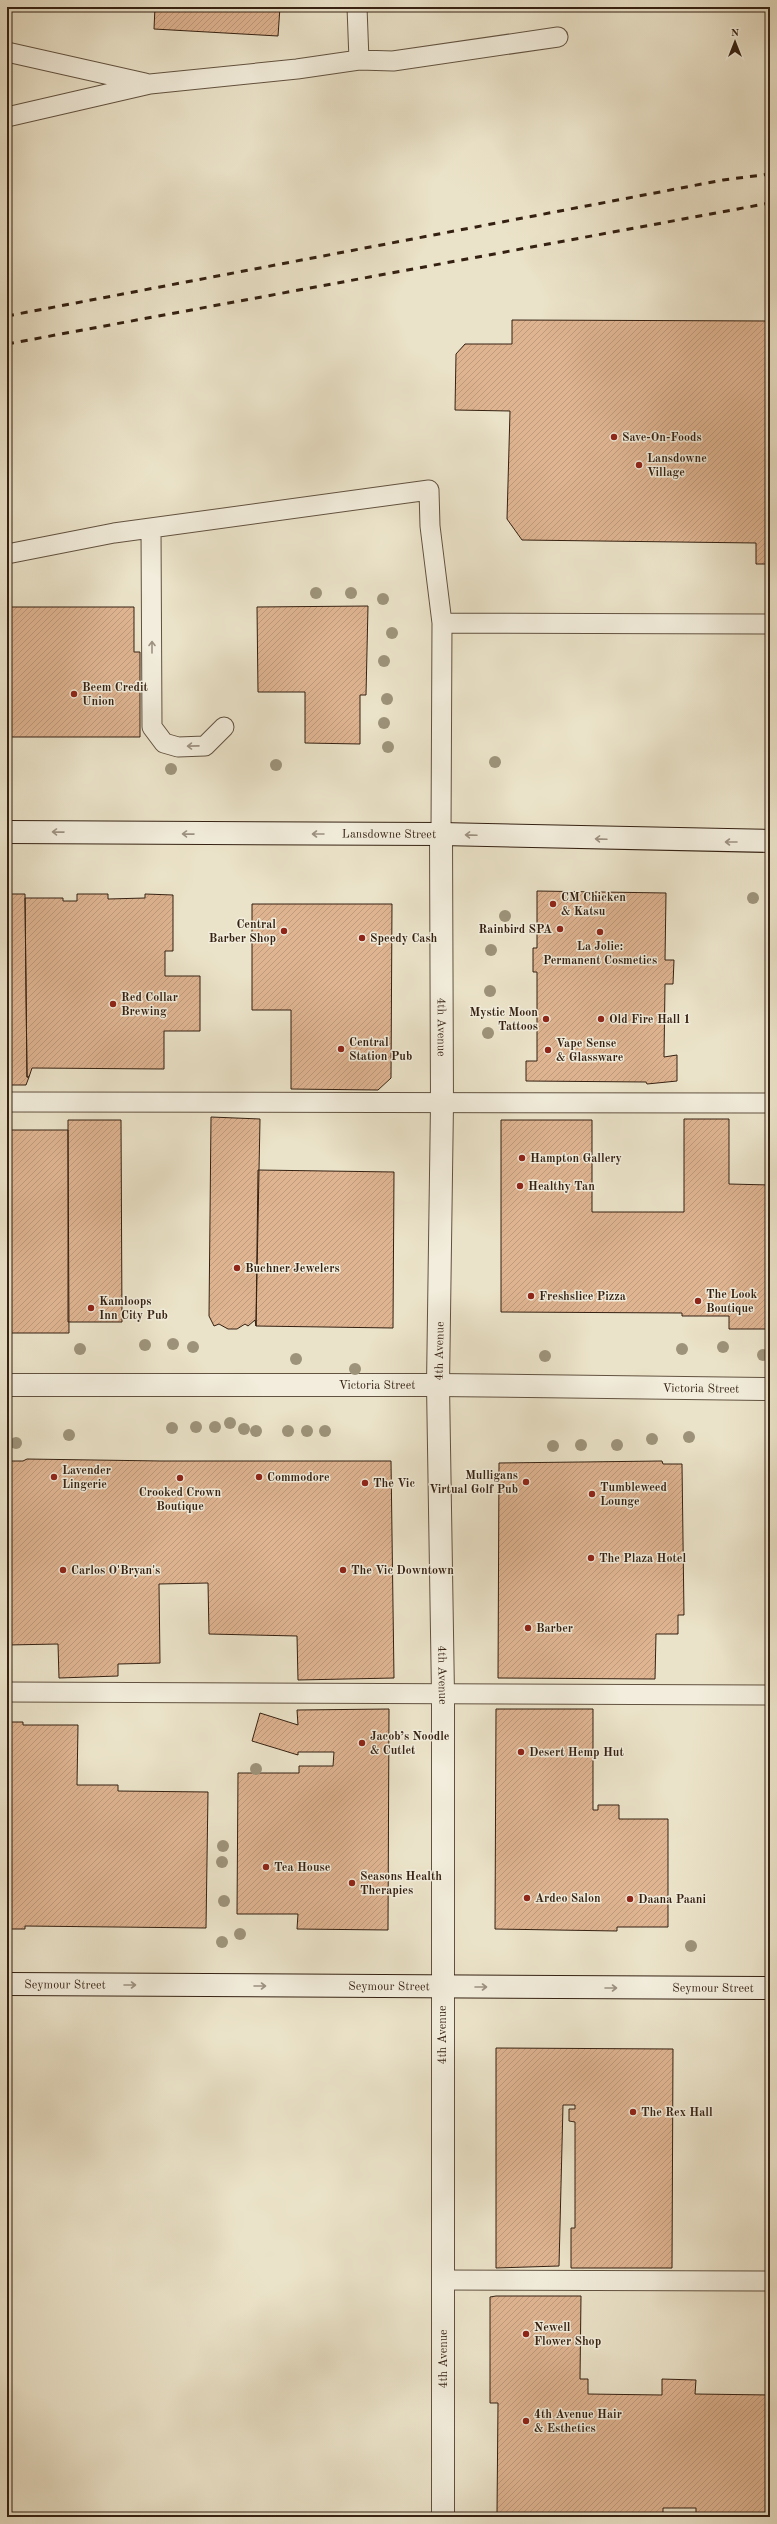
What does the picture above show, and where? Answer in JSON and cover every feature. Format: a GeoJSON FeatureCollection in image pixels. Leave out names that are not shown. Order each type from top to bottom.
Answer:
{"type":"FeatureCollection","features":[{"type":"Feature","properties":{"kind":"street","name":"Lansdowne Street"},"geometry":{"type":"LineString","coordinates":[[7,832],[441,834],[770,841]]}},
{"type":"Feature","properties":{"kind":"street","name":"4th Avenue"},"geometry":{"type":"LineString","coordinates":[[441,834],[442,1104],[438,1385],[443,1694],[443,2517]]}},
{"type":"Feature","properties":{"kind":"street","name":"Victoria Street"},"geometry":{"type":"LineString","coordinates":[[7,1385],[438,1385],[770,1389]]}},
{"type":"Feature","properties":{"kind":"street","name":"Seymour Street"},"geometry":{"type":"LineString","coordinates":[[7,1984],[770,1988]]}},
{"type":"Feature","properties":{"kind":"lane"},"geometry":{"type":"LineString","coordinates":[[357,7],[359,60]]}},
{"type":"Feature","properties":{"kind":"lane"},"geometry":{"type":"LineString","coordinates":[[7,117],[150,84],[297,69],[359,60],[393,61],[558,37]]}},
{"type":"Feature","properties":{"kind":"lane"},"geometry":{"type":"LineString","coordinates":[[7,52],[150,84]]}},
{"type":"Feature","properties":{"kind":"lane"},"geometry":{"type":"LineString","coordinates":[[7,554],[151,528],[429,490],[430,526],[442,623],[441,834]]}},
{"type":"Feature","properties":{"kind":"lane"},"geometry":{"type":"LineString","coordinates":[[151,528],[152,727],[164,743],[178,747],[206,746],[224,727]]}},
{"type":"Feature","properties":{"kind":"lane"},"geometry":{"type":"LineString","coordinates":[[442,623],[770,624]]}},
{"type":"Feature","properties":{"kind":"lane"},"geometry":{"type":"LineString","coordinates":[[7,1102],[770,1104]]}},
{"type":"Feature","properties":{"kind":"lane"},"geometry":{"type":"LineString","coordinates":[[7,1692],[770,1695]]}},
{"type":"Feature","properties":{"kind":"lane"},"geometry":{"type":"LineString","coordinates":[[442,2280],[770,2281]]}},
{"type":"Feature","properties":{"kind":"building"},"geometry":{"type":"Polygon","coordinates":[[[155,7],[280,7],[278,36],[154,29],[155,7]]]}},
{"type":"Feature","properties":{"kind":"building","name":"Lansdowne Village"},"geometry":{"type":"Polygon","coordinates":[[[512,320],[770,321],[770,564],[756,564],[756,543],[522,540],[507,519],[510,411],[455,410],[456,354],[465,344],[512,344],[512,320]]]}},
{"type":"Feature","properties":{"kind":"building"},"geometry":{"type":"Polygon","coordinates":[[[368,606],[366,695],[360,695],[360,744],[305,743],[305,692],[258,692],[257,607],[368,606]]]}},
{"type":"Feature","properties":{"kind":"building","name":"Beem Credit Union"},"geometry":{"type":"Polygon","coordinates":[[[7,607],[134,607],[134,652],[140,652],[140,737],[7,737],[7,607]]]}},
{"type":"Feature","properties":{"kind":"building","name":"Old Fire Hall 1"},"geometry":{"type":"Polygon","coordinates":[[[537,891],[666,893],[665,960],[674,960],[673,984],[665,984],[664,1057],[677,1055],[677,1081],[647,1084],[646,1082],[526,1081],[526,1061],[537,1061],[537,972],[533,972],[533,948],[537,948],[537,891]]]}},
{"type":"Feature","properties":{"kind":"building"},"geometry":{"type":"Polygon","coordinates":[[[7,894],[25,894],[27,1077],[29,1077],[26,1085],[7,1085],[7,894]]]}},
{"type":"Feature","properties":{"kind":"building","name":"Red Collar Brewing"},"geometry":{"type":"Polygon","coordinates":[[[77,894],[108,894],[108,899],[145,898],[145,894],[173,895],[173,951],[165,951],[165,976],[200,976],[200,1031],[164,1031],[164,1069],[32,1068],[29,1077],[27,1077],[25,898],[63,898],[63,901],[77,901],[77,894]]]}},
{"type":"Feature","properties":{"kind":"building"},"geometry":{"type":"Polygon","coordinates":[[[252,904],[392,904],[391,1078],[378,1090],[291,1089],[291,1010],[252,1010],[252,904]]]}},
{"type":"Feature","properties":{"kind":"building"},"geometry":{"type":"Polygon","coordinates":[[[211,1117],[260,1119],[256,1326],[255,1320],[248,1326],[245,1324],[237,1329],[228,1329],[219,1324],[214,1326],[209,1316],[211,1117]]]}},
{"type":"Feature","properties":{"kind":"building"},"geometry":{"type":"Polygon","coordinates":[[[684,1119],[729,1119],[729,1184],[770,1185],[770,1329],[729,1329],[729,1316],[682,1316],[682,1313],[501,1312],[501,1120],[592,1120],[592,1212],[684,1212],[684,1119]]]}},
{"type":"Feature","properties":{"kind":"building"},"geometry":{"type":"Polygon","coordinates":[[[68,1120],[121,1120],[122,1322],[68,1322],[68,1120]]]}},
{"type":"Feature","properties":{"kind":"building"},"geometry":{"type":"Polygon","coordinates":[[[7,1130],[68,1130],[69,1333],[7,1333],[7,1130]]]}},
{"type":"Feature","properties":{"kind":"building"},"geometry":{"type":"Polygon","coordinates":[[[258,1170],[394,1172],[393,1328],[256,1326],[258,1170]]]}},
{"type":"Feature","properties":{"kind":"building"},"geometry":{"type":"Polygon","coordinates":[[[27,1459],[161,1461],[391,1461],[394,1678],[298,1680],[297,1636],[209,1634],[208,1583],[159,1584],[160,1663],[118,1664],[118,1676],[59,1678],[58,1644],[7,1645],[7,1461],[23,1461],[27,1459]]]}},
{"type":"Feature","properties":{"kind":"building","name":"The Plaza Hotel"},"geometry":{"type":"Polygon","coordinates":[[[662,1461],[663,1464],[682,1464],[684,1615],[678,1615],[678,1634],[656,1634],[655,1679],[498,1678],[499,1463],[662,1461]]]}},
{"type":"Feature","properties":{"kind":"building"},"geometry":{"type":"Polygon","coordinates":[[[389,1709],[388,1930],[297,1929],[298,1914],[237,1914],[238,1773],[299,1773],[299,1766],[333,1766],[334,1752],[298,1752],[298,1755],[252,1741],[260,1713],[298,1725],[297,1710],[389,1709]]]}},
{"type":"Feature","properties":{"kind":"building"},"geometry":{"type":"Polygon","coordinates":[[[496,1709],[593,1709],[593,1810],[598,1810],[598,1805],[619,1805],[619,1819],[668,1819],[668,1927],[617,1927],[617,1931],[495,1929],[496,1709]]]}},
{"type":"Feature","properties":{"kind":"building"},"geometry":{"type":"Polygon","coordinates":[[[7,1722],[23,1722],[23,1725],[78,1725],[77,1785],[118,1785],[118,1791],[208,1792],[206,1928],[25,1926],[25,1929],[7,1929],[7,1722]]]}},
{"type":"Feature","properties":{"kind":"building"},"geometry":{"type":"Polygon","coordinates":[[[496,2048],[673,2049],[672,2268],[571,2268],[571,2228],[575,2228],[575,2122],[569,2121],[569,2109],[575,2109],[575,2105],[563,2105],[559,2266],[496,2268],[496,2048]]]}},
{"type":"Feature","properties":{"kind":"building"},"geometry":{"type":"Polygon","coordinates":[[[581,2296],[580,2379],[588,2379],[588,2394],[662,2395],[662,2379],[696,2380],[695,2394],[770,2395],[769,2516],[696,2516],[696,2508],[663,2508],[663,2514],[497,2513],[498,2403],[490,2403],[490,2297],[581,2296]]]}},
{"type":"Feature","properties":{"kind":"railway"},"geometry":{"type":"LineString","coordinates":[[7,316],[723,180],[770,174]]}},
{"type":"Feature","properties":{"kind":"railway"},"geometry":{"type":"LineString","coordinates":[[7,344],[770,203]]}},
{"type":"Feature","properties":{"kind":"place","name":"Save-On-Foods"},"geometry":{"type":"Point","coordinates":[614,437]}},
{"type":"Feature","properties":{"kind":"place","name":"Lansdowne Village"},"geometry":{"type":"Point","coordinates":[639,465]}},
{"type":"Feature","properties":{"kind":"place","name":"Beem Credit Union"},"geometry":{"type":"Point","coordinates":[74,694]}},
{"type":"Feature","properties":{"kind":"place","name":"CM Chicken & Katsu"},"geometry":{"type":"Point","coordinates":[553,904]}},
{"type":"Feature","properties":{"kind":"place","name":"Rainbird SPA"},"geometry":{"type":"Point","coordinates":[560,929]}},
{"type":"Feature","properties":{"kind":"place","name":"Central Barber Shop"},"geometry":{"type":"Point","coordinates":[284,931]}},
{"type":"Feature","properties":{"kind":"place","name":"La Jolie: Permanent Cosmetics"},"geometry":{"type":"Point","coordinates":[600,932]}},
{"type":"Feature","properties":{"kind":"place","name":"Speedy Cash"},"geometry":{"type":"Point","coordinates":[362,938]}},
{"type":"Feature","properties":{"kind":"place","name":"Red Collar Brewing"},"geometry":{"type":"Point","coordinates":[113,1004]}},
{"type":"Feature","properties":{"kind":"place","name":"Mystic Moon Tattoos"},"geometry":{"type":"Point","coordinates":[546,1019]}},
{"type":"Feature","properties":{"kind":"place","name":"Old Fire Hall 1"},"geometry":{"type":"Point","coordinates":[601,1019]}},
{"type":"Feature","properties":{"kind":"place","name":"Central Station Pub"},"geometry":{"type":"Point","coordinates":[341,1049]}},
{"type":"Feature","properties":{"kind":"place","name":"Vape Sense & Glassware"},"geometry":{"type":"Point","coordinates":[548,1050]}},
{"type":"Feature","properties":{"kind":"place","name":"Hampton Gallery"},"geometry":{"type":"Point","coordinates":[522,1158]}},
{"type":"Feature","properties":{"kind":"place","name":"Healthy Tan"},"geometry":{"type":"Point","coordinates":[520,1186]}},
{"type":"Feature","properties":{"kind":"place","name":"Buchner Jewelers"},"geometry":{"type":"Point","coordinates":[237,1268]}},
{"type":"Feature","properties":{"kind":"place","name":"Freshslice Pizza"},"geometry":{"type":"Point","coordinates":[531,1296]}},
{"type":"Feature","properties":{"kind":"place","name":"The Look Boutique"},"geometry":{"type":"Point","coordinates":[698,1301]}},
{"type":"Feature","properties":{"kind":"place","name":"Kamloops Inn City Pub"},"geometry":{"type":"Point","coordinates":[91,1308]}},
{"type":"Feature","properties":{"kind":"place","name":"Lavender Lingerie"},"geometry":{"type":"Point","coordinates":[54,1477]}},
{"type":"Feature","properties":{"kind":"place","name":"Commodore"},"geometry":{"type":"Point","coordinates":[259,1477]}},
{"type":"Feature","properties":{"kind":"place","name":"Crooked Crown Boutique"},"geometry":{"type":"Point","coordinates":[180,1478]}},
{"type":"Feature","properties":{"kind":"place","name":"Mulligans Virtual Golf Pub"},"geometry":{"type":"Point","coordinates":[526,1482]}},
{"type":"Feature","properties":{"kind":"place","name":"The Vic"},"geometry":{"type":"Point","coordinates":[365,1483]}},
{"type":"Feature","properties":{"kind":"place","name":"Tumbleweed Lounge"},"geometry":{"type":"Point","coordinates":[592,1494]}},
{"type":"Feature","properties":{"kind":"place","name":"The Plaza Hotel"},"geometry":{"type":"Point","coordinates":[591,1558]}},
{"type":"Feature","properties":{"kind":"place","name":"Carlos O'Bryan's"},"geometry":{"type":"Point","coordinates":[63,1570]}},
{"type":"Feature","properties":{"kind":"place","name":"The Vic Downtown"},"geometry":{"type":"Point","coordinates":[343,1570]}},
{"type":"Feature","properties":{"kind":"place","name":"Barber"},"geometry":{"type":"Point","coordinates":[528,1628]}},
{"type":"Feature","properties":{"kind":"place","name":"Jacob’s Noodle & Cutlet"},"geometry":{"type":"Point","coordinates":[362,1743]}},
{"type":"Feature","properties":{"kind":"place","name":"Desert Hemp Hut"},"geometry":{"type":"Point","coordinates":[521,1752]}},
{"type":"Feature","properties":{"kind":"place","name":"Tea House"},"geometry":{"type":"Point","coordinates":[266,1867]}},
{"type":"Feature","properties":{"kind":"place","name":"Seasons Health Therapies"},"geometry":{"type":"Point","coordinates":[352,1883]}},
{"type":"Feature","properties":{"kind":"place","name":"Ardeo Salon"},"geometry":{"type":"Point","coordinates":[527,1898]}},
{"type":"Feature","properties":{"kind":"place","name":"Daana Paani"},"geometry":{"type":"Point","coordinates":[630,1899]}},
{"type":"Feature","properties":{"kind":"place","name":"The Rex Hall"},"geometry":{"type":"Point","coordinates":[633,2112]}},
{"type":"Feature","properties":{"kind":"place","name":"Newell Flower Shop"},"geometry":{"type":"Point","coordinates":[526,2334]}},
{"type":"Feature","properties":{"kind":"place","name":"4th Avenue Hair & Esthetics"},"geometry":{"type":"Point","coordinates":[526,2421]}}]}
